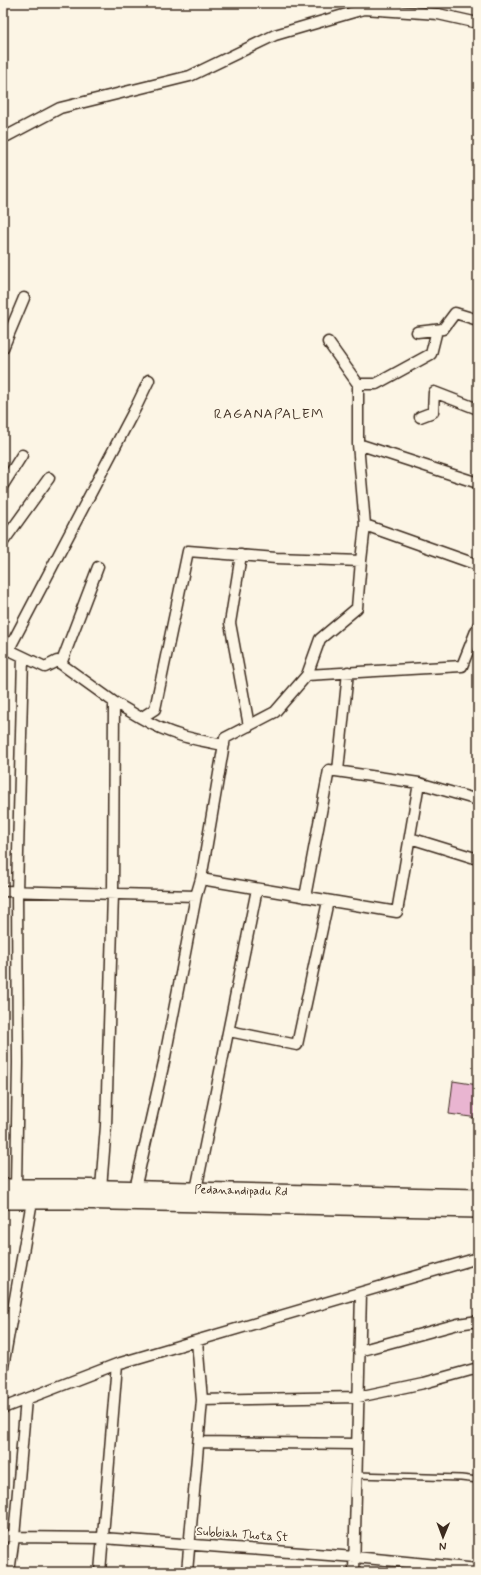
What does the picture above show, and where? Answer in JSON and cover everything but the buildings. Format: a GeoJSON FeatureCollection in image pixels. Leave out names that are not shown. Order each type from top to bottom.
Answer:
{"type":"FeatureCollection","features":[{"type":"Feature","properties":{"kind":"main road","name":"Pedanandipadu Rd"},"geometry":{"type":"LineString","coordinates":[[9,1187],[478,1196]]}},
{"type":"Feature","properties":{"kind":"main road","name":"Pedanandipadu Rd"},"geometry":{"type":"LineString","coordinates":[[3,1201],[478,1210]]}},
{"type":"Feature","properties":{"kind":"street"},"geometry":{"type":"LineString","coordinates":[[3,135],[7,136],[60,108],[190,76],[275,35],[364,9],[438,14],[478,23]]}},
{"type":"Feature","properties":{"kind":"street"},"geometry":{"type":"LineString","coordinates":[[3,348],[24,298]]}},
{"type":"Feature","properties":{"kind":"street"},"geometry":{"type":"LineString","coordinates":[[417,332],[443,329],[455,313],[478,320]]}},
{"type":"Feature","properties":{"kind":"street"},"geometry":{"type":"LineString","coordinates":[[358,384],[376,384],[431,354],[437,330]]}},
{"type":"Feature","properties":{"kind":"street"},"geometry":{"type":"LineString","coordinates":[[135,1189],[164,1062],[196,896],[201,879],[225,738],[275,712],[307,674],[320,638],[357,608],[365,525],[358,444],[358,384],[328,342]]}},
{"type":"Feature","properties":{"kind":"street"},"geometry":{"type":"LineString","coordinates":[[149,380],[6,649],[45,667],[57,661],[114,702],[157,727],[176,735],[224,745]]}},
{"type":"Feature","properties":{"kind":"street"},"geometry":{"type":"LineString","coordinates":[[420,417],[433,412],[434,392],[478,409]]}},
{"type":"Feature","properties":{"kind":"street"},"geometry":{"type":"LineString","coordinates":[[358,444],[478,483]]}},
{"type":"Feature","properties":{"kind":"street"},"geometry":{"type":"LineString","coordinates":[[3,485],[22,455]]}},
{"type":"Feature","properties":{"kind":"street"},"geometry":{"type":"LineString","coordinates":[[3,542],[49,478]]}},
{"type":"Feature","properties":{"kind":"street"},"geometry":{"type":"LineString","coordinates":[[365,525],[478,565]]}},
{"type":"Feature","properties":{"kind":"street"},"geometry":{"type":"LineString","coordinates":[[140,718],[155,709],[188,551],[276,558],[361,561]]}},
{"type":"Feature","properties":{"kind":"street"},"geometry":{"type":"LineString","coordinates":[[241,555],[230,623],[249,726]]}},
{"type":"Feature","properties":{"kind":"street"},"geometry":{"type":"LineString","coordinates":[[61,664],[98,567]]}},
{"type":"Feature","properties":{"kind":"street"},"geometry":{"type":"LineString","coordinates":[[307,674],[462,666],[478,626]]}},
{"type":"Feature","properties":{"kind":"street"},"geometry":{"type":"LineString","coordinates":[[9,1187],[18,1063],[17,892],[23,657]]}},
{"type":"Feature","properties":{"kind":"street"},"geometry":{"type":"LineString","coordinates":[[338,771],[348,672]]}},
{"type":"Feature","properties":{"kind":"street"},"geometry":{"type":"LineString","coordinates":[[101,1188],[106,1126],[113,894],[114,702]]}},
{"type":"Feature","properties":{"kind":"street"},"geometry":{"type":"LineString","coordinates":[[305,897],[329,770],[419,783],[478,800]]}},
{"type":"Feature","properties":{"kind":"street"},"geometry":{"type":"LineString","coordinates":[[201,879],[396,912],[419,783]]}},
{"type":"Feature","properties":{"kind":"street"},"geometry":{"type":"LineString","coordinates":[[410,838],[478,859]]}},
{"type":"Feature","properties":{"kind":"street"},"geometry":{"type":"LineString","coordinates":[[196,1190],[257,889]]}},
{"type":"Feature","properties":{"kind":"street"},"geometry":{"type":"LineString","coordinates":[[3,891],[196,896]]}},
{"type":"Feature","properties":{"kind":"street"},"geometry":{"type":"LineString","coordinates":[[229,1031],[297,1045],[328,901]]}},
{"type":"Feature","properties":{"kind":"street"},"geometry":{"type":"LineString","coordinates":[[3,1367],[5,1345],[32,1201]]}},
{"type":"Feature","properties":{"kind":"street"},"geometry":{"type":"LineString","coordinates":[[3,1408],[117,1364],[478,1258]]}},
{"type":"Feature","properties":{"kind":"street"},"geometry":{"type":"LineString","coordinates":[[354,1572],[361,1293]]}},
{"type":"Feature","properties":{"kind":"street"},"geometry":{"type":"LineString","coordinates":[[359,1351],[458,1324],[478,1321]]}},
{"type":"Feature","properties":{"kind":"street"},"geometry":{"type":"LineString","coordinates":[[187,1572],[188,1544],[202,1400],[197,1341]]}},
{"type":"Feature","properties":{"kind":"street"},"geometry":{"type":"LineString","coordinates":[[100,1572],[117,1364]]}},
{"type":"Feature","properties":{"kind":"street"},"geometry":{"type":"LineString","coordinates":[[202,1400],[358,1397],[424,1383],[478,1368]]}},
{"type":"Feature","properties":{"kind":"street"},"geometry":{"type":"LineString","coordinates":[[10,1572],[26,1399]]}},
{"type":"Feature","properties":{"kind":"street"},"geometry":{"type":"LineString","coordinates":[[199,1442],[357,1444]]}},
{"type":"Feature","properties":{"kind":"street","name":"Subbiah Thota St"},"geometry":{"type":"LineString","coordinates":[[3,1536],[103,1538],[355,1557],[478,1569]]}},
{"type":"Feature","properties":{"kind":"lane"},"geometry":{"type":"LineString","coordinates":[[356,1475],[462,1478],[478,1480]]}},
{"type":"Feature","properties":{"kind":"district","name":"RAGANAPALEM"},"geometry":{"type":"Point","coordinates":[269,414]}}]}
